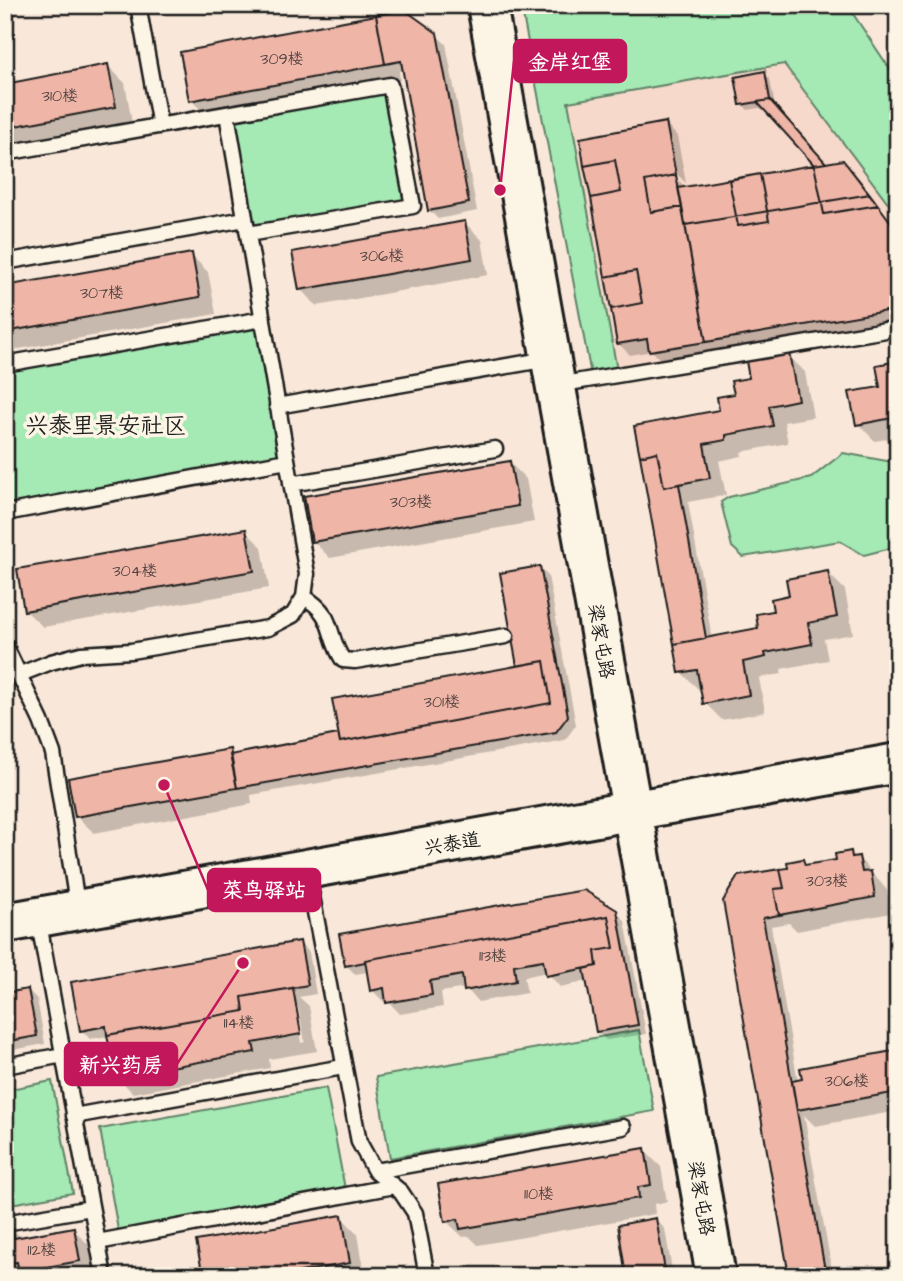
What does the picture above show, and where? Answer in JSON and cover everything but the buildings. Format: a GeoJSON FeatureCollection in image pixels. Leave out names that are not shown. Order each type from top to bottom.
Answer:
{"type":"FeatureCollection","features":[{"type":"Feature","properties":{"kind":"street","name":"梁家屯路"},"geometry":{"type":"LineString","coordinates":[[487,5],[716,1276]]}},
{"type":"Feature","properties":{"kind":"street","name":"兴泰道"},"geometry":{"type":"LineString","coordinates":[[16,914],[307,869],[898,746]]}},
{"type":"Feature","properties":{"kind":"street","name":"兴泰道"},"geometry":{"type":"LineString","coordinates":[[16,914],[75,891],[631,801],[898,763]]}},
{"type":"Feature","properties":{"kind":"lane"},"geometry":{"type":"LineString","coordinates":[[138,5],[160,126]]}},
{"type":"Feature","properties":{"kind":"lane"},"geometry":{"type":"LineString","coordinates":[[5,153],[390,85],[413,206],[248,234]]}},
{"type":"Feature","properties":{"kind":"lane"},"geometry":{"type":"LineString","coordinates":[[18,675],[81,654],[131,651],[268,628],[293,615],[304,597],[307,574],[227,114]]}},
{"type":"Feature","properties":{"kind":"lane"},"geometry":{"type":"LineString","coordinates":[[5,262],[245,219]]}},
{"type":"Feature","properties":{"kind":"lane"},"geometry":{"type":"LineString","coordinates":[[5,364],[263,319]]}},
{"type":"Feature","properties":{"kind":"lane"},"geometry":{"type":"LineString","coordinates":[[277,406],[898,328]]}},
{"type":"Feature","properties":{"kind":"lane"},"geometry":{"type":"LineString","coordinates":[[291,484],[495,449]]}},
{"type":"Feature","properties":{"kind":"lane"},"geometry":{"type":"LineString","coordinates":[[5,513],[287,461]]}},
{"type":"Feature","properties":{"kind":"lane"},"geometry":{"type":"LineString","coordinates":[[304,597],[316,604],[326,616],[336,650],[343,660],[355,661],[506,636]]}},
{"type":"Feature","properties":{"kind":"lane"},"geometry":{"type":"LineString","coordinates":[[5,645],[41,721],[52,753],[75,891]]}},
{"type":"Feature","properties":{"kind":"lane"},"geometry":{"type":"LineString","coordinates":[[307,869],[359,1142],[375,1171],[401,1192],[415,1213],[426,1276]]}},
{"type":"Feature","properties":{"kind":"lane"},"geometry":{"type":"LineString","coordinates":[[16,914],[63,1055],[104,1276]]}},
{"type":"Feature","properties":{"kind":"lane"},"geometry":{"type":"LineString","coordinates":[[5,1066],[63,1055]]}},
{"type":"Feature","properties":{"kind":"lane"},"geometry":{"type":"LineString","coordinates":[[74,1116],[344,1067]]}},
{"type":"Feature","properties":{"kind":"lane"},"geometry":{"type":"LineString","coordinates":[[375,1171],[623,1127]]}},
{"type":"Feature","properties":{"kind":"lane"},"geometry":{"type":"LineString","coordinates":[[98,1242],[394,1186]]}},
{"type":"Feature","properties":{"kind":"lane"},"geometry":{"type":"LineString","coordinates":[[5,1223],[91,1208]]}},
{"type":"Feature","properties":{"kind":"shaded area"},"geometry":{"type":"Polygon","coordinates":[[[784,64],[898,216],[898,323],[617,370],[568,102],[784,64]]]}},
{"type":"Feature","properties":{"kind":"green space"},"geometry":{"type":"Polygon","coordinates":[[[521,5],[847,5],[898,81],[898,216],[784,64],[568,102],[617,370],[591,375],[521,5]]]}},
{"type":"Feature","properties":{"kind":"green space"},"geometry":{"type":"Polygon","coordinates":[[[386,89],[406,201],[253,228],[233,116],[386,89]]]}},
{"type":"Feature","properties":{"kind":"green space"},"geometry":{"type":"Polygon","coordinates":[[[258,324],[283,460],[5,508],[5,368],[258,324]]]}},
{"type":"Feature","properties":{"kind":"green space"},"geometry":{"type":"Polygon","coordinates":[[[843,453],[898,463],[898,539],[891,548],[864,555],[840,541],[743,557],[732,547],[721,502],[729,497],[811,478],[843,453]]]}},
{"type":"Feature","properties":{"kind":"green space"},"geometry":{"type":"Polygon","coordinates":[[[639,1030],[654,1111],[390,1158],[376,1077],[639,1030]]]}},
{"type":"Feature","properties":{"kind":"green space"},"geometry":{"type":"Polygon","coordinates":[[[52,1081],[73,1193],[5,1205],[5,1090],[52,1081]]]}},
{"type":"Feature","properties":{"kind":"green space"},"geometry":{"type":"Polygon","coordinates":[[[326,1088],[345,1189],[118,1230],[100,1129],[326,1088]]]}},
{"type":"Feature","properties":{"kind":"place","name":"金岸红堡"},"geometry":{"type":"Point","coordinates":[500,190]}},
{"type":"Feature","properties":{"kind":"place","name":"菜鸟驿站"},"geometry":{"type":"Point","coordinates":[164,785]}},
{"type":"Feature","properties":{"kind":"place","name":"新兴药房"},"geometry":{"type":"Point","coordinates":[243,963]}},
{"type":"Feature","properties":{"kind":"district","name":"兴泰里景安社区"},"geometry":{"type":"Point","coordinates":[106,425]}}]}
